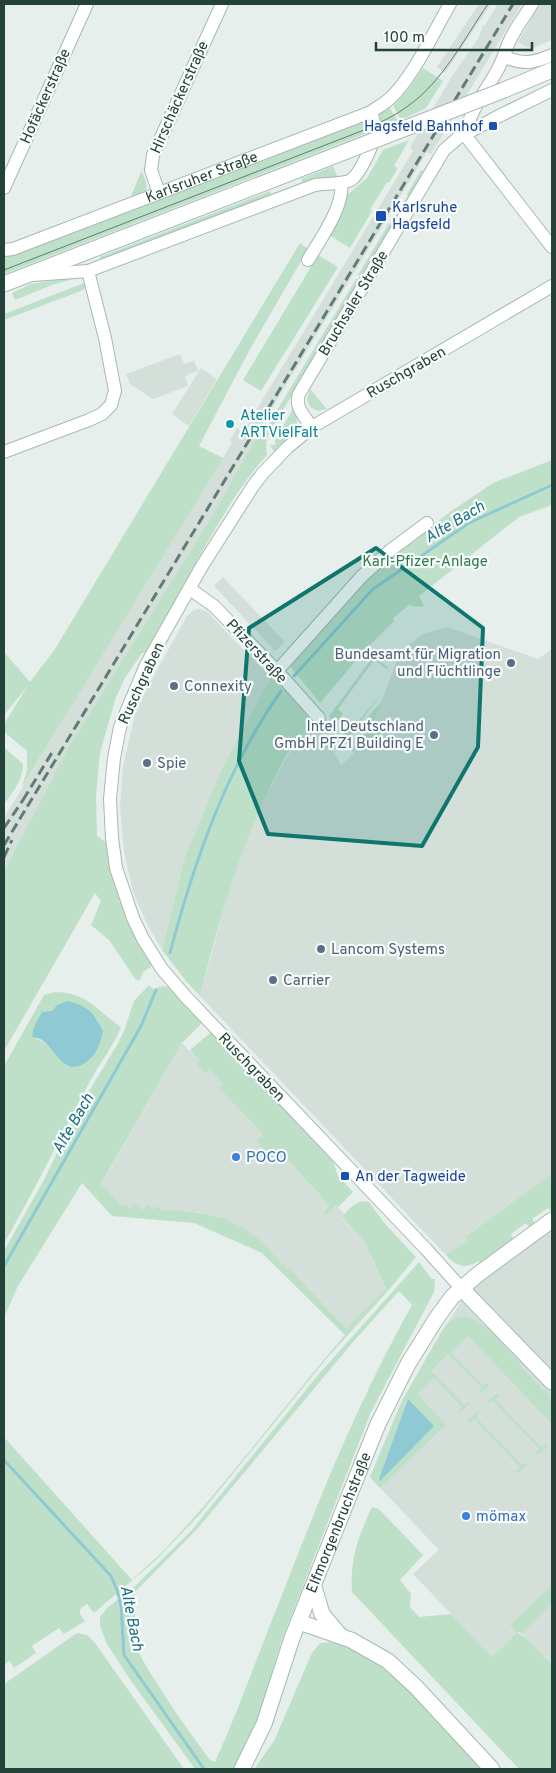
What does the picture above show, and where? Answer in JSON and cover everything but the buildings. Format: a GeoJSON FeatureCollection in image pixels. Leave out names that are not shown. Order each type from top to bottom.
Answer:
{"type":"FeatureCollection","features":[{"type":"Feature","properties":{"kind":"main road","name":"Karlsruher Straße"},"geometry":{"type":"LineString","coordinates":[[4,284],[478,101],[552,70]]}},
{"type":"Feature","properties":{"kind":"main road"},"geometry":{"type":"LineString","coordinates":[[552,1220],[461,1288],[552,1382]]}},
{"type":"Feature","properties":{"kind":"main road","name":"Elfmorgenbruchstraße"},"geometry":{"type":"LineString","coordinates":[[242,1769],[264,1724],[278,1677],[299,1622],[388,1402],[436,1318],[461,1288]]}},
{"type":"Feature","properties":{"kind":"main road"},"geometry":{"type":"LineString","coordinates":[[314,1586],[319,1609],[340,1636]]}},
{"type":"Feature","properties":{"kind":"main road"},"geometry":{"type":"LineString","coordinates":[[299,1622],[340,1636],[375,1652],[400,1671],[492,1769]]}},
{"type":"Feature","properties":{"kind":"street","name":"Hofäckerstraße"},"geometry":{"type":"LineString","coordinates":[[4,188],[87,4]]}},
{"type":"Feature","properties":{"kind":"street","name":"Hirschäckerstraße"},"geometry":{"type":"LineString","coordinates":[[159,193],[151,170],[153,155],[222,4]]}},
{"type":"Feature","properties":{"kind":"street","name":"Karlsruher Straße"},"geometry":{"type":"LineString","coordinates":[[4,250],[13,249],[371,112],[388,100],[403,83],[450,4]]}},
{"type":"Feature","properties":{"kind":"street"},"geometry":{"type":"LineString","coordinates":[[465,135],[472,113],[505,57],[507,47],[532,4]]}},
{"type":"Feature","properties":{"kind":"street"},"geometry":{"type":"LineString","coordinates":[[505,57],[525,63],[552,55]]}},
{"type":"Feature","properties":{"kind":"street"},"geometry":{"type":"LineString","coordinates":[[465,135],[552,90]]}},
{"type":"Feature","properties":{"kind":"street"},"geometry":{"type":"LineString","coordinates":[[308,260],[338,208],[342,191],[341,183],[352,180],[373,143],[376,130],[371,112]]}},
{"type":"Feature","properties":{"kind":"street"},"geometry":{"type":"LineString","coordinates":[[465,135],[552,247]]}},
{"type":"Feature","properties":{"kind":"street","name":"Bruchsaler Straße"},"geometry":{"type":"LineString","coordinates":[[312,427],[298,406],[299,394],[444,150],[451,143],[465,135]]}},
{"type":"Feature","properties":{"kind":"street","name":"Karlsruher Straße"},"geometry":{"type":"LineString","coordinates":[[24,276],[88,271],[315,185],[341,183]]}},
{"type":"Feature","properties":{"kind":"street"},"geometry":{"type":"LineString","coordinates":[[4,452],[89,420],[102,414],[111,405],[115,391],[105,338],[88,271]]}},
{"type":"Feature","properties":{"kind":"street","name":"Ruschgraben"},"geometry":{"type":"LineString","coordinates":[[461,1288],[186,998],[162,969],[143,939],[127,903],[116,868],[110,799],[114,758],[120,728],[143,673],[202,566],[253,486],[275,460],[312,427],[552,286]]}},
{"type":"Feature","properties":{"kind":"street"},"geometry":{"type":"LineString","coordinates":[[277,671],[362,576],[392,549],[427,522]]}},
{"type":"Feature","properties":{"kind":"street","name":"Pfizerstraße"},"geometry":{"type":"LineString","coordinates":[[190,589],[214,606],[277,671],[319,718]]}},
{"type":"Feature","properties":{"kind":"highlighted area"},"geometry":{"type":"Polygon","coordinates":[[[376,548],[483,628],[478,747],[422,846],[268,834],[239,761],[249,628],[376,548]]]}},
{"type":"Feature","properties":{"kind":"shaded area"},"geometry":{"type":"Polygon","coordinates":[[[479,4],[491,4],[445,73],[437,67],[479,4]]]}},
{"type":"Feature","properties":{"kind":"shaded area"},"geometry":{"type":"Polygon","coordinates":[[[498,4],[522,4],[431,154],[427,152],[257,433],[261,436],[263,442],[82,725],[4,871],[4,818],[54,735],[88,673],[93,671],[141,591],[141,586],[154,570],[190,510],[190,503],[199,491],[203,490],[232,443],[230,440],[237,428],[243,432],[413,151],[410,148],[414,140],[451,78],[479,37],[483,25],[485,25],[498,4]]]}},
{"type":"Feature","properties":{"kind":"shaded area"},"geometry":{"type":"Polygon","coordinates":[[[540,4],[552,4],[552,40],[531,49],[518,42],[540,4]]]}},
{"type":"Feature","properties":{"kind":"shaded area"},"geometry":{"type":"Polygon","coordinates":[[[180,354],[184,364],[194,361],[198,371],[185,377],[188,386],[153,399],[130,384],[126,374],[180,354]]]}},
{"type":"Feature","properties":{"kind":"shaded area"},"geometry":{"type":"Polygon","coordinates":[[[201,368],[217,379],[189,426],[172,414],[201,368]]]}},
{"type":"Feature","properties":{"kind":"shaded area"},"geometry":{"type":"Polygon","coordinates":[[[223,577],[285,642],[275,651],[214,586],[223,577]]]}},
{"type":"Feature","properties":{"kind":"shaded area"},"geometry":{"type":"Polygon","coordinates":[[[199,609],[208,612],[271,677],[222,768],[185,856],[162,950],[147,924],[133,892],[124,852],[120,807],[123,766],[135,715],[146,690],[187,616],[194,610],[199,609]]]}},
{"type":"Feature","properties":{"kind":"shaded area"},"geometry":{"type":"Polygon","coordinates":[[[447,627],[538,659],[552,649],[552,1173],[465,1237],[467,1240],[446,1255],[200,996],[227,897],[246,841],[267,794],[295,742],[304,730],[316,722],[341,765],[354,753],[351,750],[353,747],[356,746],[359,749],[361,745],[374,742],[375,744],[372,726],[398,658],[421,635],[447,627]]]}},
{"type":"Feature","properties":{"kind":"shaded area"},"geometry":{"type":"Polygon","coordinates":[[[182,1043],[199,1061],[196,1064],[210,1070],[224,1084],[220,1088],[263,1134],[257,1141],[277,1163],[284,1156],[329,1205],[323,1211],[326,1214],[336,1205],[345,1214],[342,1219],[363,1239],[386,1290],[346,1328],[289,1268],[287,1270],[249,1232],[218,1217],[199,1212],[130,1210],[122,1207],[101,1185],[182,1043]]]}},
{"type":"Feature","properties":{"kind":"shaded area"},"geometry":{"type":"Polygon","coordinates":[[[552,1226],[552,1666],[519,1631],[493,1658],[413,1574],[439,1550],[370,1477],[402,1401],[434,1344],[473,1283],[552,1226]]]}},
{"type":"Feature","properties":{"kind":"green space"},"geometry":{"type":"Polygon","coordinates":[[[423,68],[443,81],[426,108],[401,120],[393,106],[407,91],[423,68]]]}},
{"type":"Feature","properties":{"kind":"green space"},"geometry":{"type":"Polygon","coordinates":[[[389,107],[398,121],[384,127],[380,120],[380,114],[389,107]]]}},
{"type":"Feature","properties":{"kind":"green space"},"geometry":{"type":"Polygon","coordinates":[[[362,121],[372,131],[4,274],[4,257],[362,121]]]}},
{"type":"Feature","properties":{"kind":"green space"},"geometry":{"type":"Polygon","coordinates":[[[409,140],[394,166],[398,168],[370,210],[372,211],[350,248],[329,235],[347,195],[367,178],[383,150],[409,140]]]}},
{"type":"Feature","properties":{"kind":"green space"},"geometry":{"type":"Polygon","coordinates":[[[333,166],[338,178],[303,183],[301,179],[333,166]]]}},
{"type":"Feature","properties":{"kind":"green space"},"geometry":{"type":"Polygon","coordinates":[[[421,170],[425,172],[280,415],[276,412],[356,279],[360,276],[358,275],[389,223],[391,224],[408,196],[407,194],[421,170]]]}},
{"type":"Feature","properties":{"kind":"green space"},"geometry":{"type":"Polygon","coordinates":[[[141,172],[147,186],[145,192],[131,196],[141,172]]]}},
{"type":"Feature","properties":{"kind":"green space"},"geometry":{"type":"Polygon","coordinates":[[[270,191],[271,195],[101,261],[100,257],[270,191]]]}},
{"type":"Feature","properties":{"kind":"green space"},"geometry":{"type":"Polygon","coordinates":[[[300,243],[308,249],[249,351],[199,446],[223,458],[22,787],[27,770],[27,751],[4,732],[4,724],[27,687],[4,715],[4,652],[30,682],[55,649],[300,243]]]}},
{"type":"Feature","properties":{"kind":"green space"},"geometry":{"type":"Polygon","coordinates":[[[318,255],[338,267],[261,391],[243,380],[318,255]]]}},
{"type":"Feature","properties":{"kind":"green space"},"geometry":{"type":"Polygon","coordinates":[[[80,277],[52,285],[15,300],[12,293],[31,284],[80,277]]]}},
{"type":"Feature","properties":{"kind":"green space"},"geometry":{"type":"Polygon","coordinates":[[[87,282],[87,286],[83,290],[4,320],[4,314],[87,282]]]}},
{"type":"Feature","properties":{"kind":"green space"},"geometry":{"type":"Polygon","coordinates":[[[310,389],[327,409],[318,411],[310,407],[307,399],[310,389]]]}},
{"type":"Feature","properties":{"kind":"green space"},"geometry":{"type":"Polygon","coordinates":[[[293,409],[296,416],[296,428],[293,434],[274,452],[270,445],[275,445],[275,440],[293,409]]]}},
{"type":"Feature","properties":{"kind":"green space"},"geometry":{"type":"Polygon","coordinates":[[[272,419],[276,421],[267,437],[267,455],[245,482],[226,511],[191,571],[193,573],[148,652],[142,653],[125,678],[116,697],[100,753],[96,795],[97,836],[107,843],[116,890],[133,931],[152,966],[143,972],[140,980],[136,980],[109,940],[91,925],[101,901],[95,893],[4,1051],[4,871],[71,743],[210,520],[255,440],[261,436],[272,419]]]}},
{"type":"Feature","properties":{"kind":"green space","name":"Karl-Pfizer-Anlage"},"geometry":{"type":"Polygon","coordinates":[[[552,460],[552,505],[519,517],[419,596],[424,606],[409,605],[393,618],[394,621],[365,650],[320,703],[289,665],[363,581],[410,542],[493,483],[552,460]]]}},
{"type":"Feature","properties":{"kind":"green space"},"geometry":{"type":"Polygon","coordinates":[[[373,657],[388,667],[387,669],[374,660],[338,709],[343,714],[335,724],[329,716],[373,657]]]}},
{"type":"Feature","properties":{"kind":"green space"},"geometry":{"type":"Polygon","coordinates":[[[271,677],[290,693],[316,722],[302,734],[290,749],[260,809],[230,888],[200,996],[162,950],[185,856],[222,768],[271,677]]]}},
{"type":"Feature","properties":{"kind":"green space"},"geometry":{"type":"Polygon","coordinates":[[[379,696],[349,738],[345,738],[343,732],[348,724],[353,728],[379,696]]]}},
{"type":"Feature","properties":{"kind":"green space"},"geometry":{"type":"Polygon","coordinates":[[[382,701],[372,726],[381,730],[375,744],[373,742],[365,744],[363,737],[364,725],[382,701]]]}},
{"type":"Feature","properties":{"kind":"green space"},"geometry":{"type":"Polygon","coordinates":[[[4,747],[23,764],[23,770],[14,790],[4,804],[4,747]]]}},
{"type":"Feature","properties":{"kind":"green space"},"geometry":{"type":"Polygon","coordinates":[[[149,985],[154,989],[163,986],[170,987],[202,1023],[182,1043],[101,1184],[122,1206],[125,1204],[130,1209],[136,1204],[142,1210],[148,1205],[153,1210],[158,1206],[162,1210],[207,1214],[238,1225],[264,1244],[346,1328],[386,1289],[363,1239],[342,1218],[347,1211],[357,1203],[369,1202],[385,1224],[416,1257],[327,1358],[200,1514],[156,1560],[94,1613],[87,1604],[80,1609],[80,1614],[85,1621],[64,1634],[59,1628],[32,1646],[36,1653],[14,1668],[10,1661],[4,1665],[4,1437],[132,1580],[191,1521],[345,1335],[262,1253],[194,1223],[112,1216],[82,1183],[18,1286],[4,1317],[4,1251],[45,1178],[77,1111],[117,1045],[134,1001],[149,985]]]}},
{"type":"Feature","properties":{"kind":"green space"},"geometry":{"type":"Polygon","coordinates":[[[55,992],[75,995],[84,999],[121,1027],[91,1079],[4,1243],[4,1066],[44,995],[55,992]],[[57,1005],[32,1037],[44,1042],[69,1067],[57,1005]]]}},
{"type":"Feature","properties":{"kind":"green space"},"geometry":{"type":"Polygon","coordinates":[[[210,1033],[333,1161],[338,1176],[353,1192],[338,1207],[336,1205],[326,1215],[323,1212],[329,1205],[285,1157],[277,1163],[256,1141],[263,1134],[219,1088],[223,1084],[210,1070],[205,1073],[196,1064],[199,1061],[190,1050],[210,1033]]]}},
{"type":"Feature","properties":{"kind":"green space"},"geometry":{"type":"Polygon","coordinates":[[[552,1173],[552,1213],[548,1208],[532,1219],[536,1225],[531,1229],[526,1223],[511,1234],[513,1239],[480,1263],[479,1261],[474,1264],[461,1266],[446,1255],[467,1240],[465,1237],[552,1173]]]}},
{"type":"Feature","properties":{"kind":"green space"},"geometry":{"type":"Polygon","coordinates":[[[419,1262],[432,1279],[435,1279],[434,1292],[371,1412],[281,1642],[256,1725],[235,1769],[195,1769],[131,1681],[107,1644],[100,1626],[100,1617],[107,1608],[133,1588],[191,1531],[319,1374],[419,1262]],[[399,1291],[353,1342],[198,1528],[135,1592],[135,1646],[176,1713],[210,1760],[215,1762],[224,1742],[310,1525],[357,1413],[412,1305],[399,1291]]]}},
{"type":"Feature","properties":{"kind":"green space"},"geometry":{"type":"Polygon","coordinates":[[[464,1316],[488,1329],[543,1390],[550,1394],[549,1397],[552,1400],[552,1424],[468,1336],[451,1352],[483,1386],[489,1382],[489,1386],[478,1394],[482,1388],[448,1354],[431,1371],[464,1405],[469,1401],[469,1404],[461,1412],[457,1412],[462,1407],[434,1378],[417,1394],[446,1425],[380,1488],[370,1477],[402,1401],[445,1326],[453,1319],[464,1316]]]}},
{"type":"Feature","properties":{"kind":"green space"},"geometry":{"type":"Polygon","coordinates":[[[497,1393],[500,1394],[495,1399],[541,1447],[547,1443],[547,1447],[538,1455],[534,1454],[539,1449],[493,1401],[487,1404],[497,1393]]]}},
{"type":"Feature","properties":{"kind":"green space"},"geometry":{"type":"Polygon","coordinates":[[[477,1411],[480,1412],[476,1417],[522,1465],[528,1462],[519,1472],[515,1472],[520,1467],[474,1419],[468,1422],[477,1411]]]}},
{"type":"Feature","properties":{"kind":"green space"},"geometry":{"type":"Polygon","coordinates":[[[372,1507],[379,1509],[423,1555],[400,1580],[411,1594],[410,1607],[419,1617],[451,1614],[492,1657],[517,1633],[510,1625],[552,1585],[552,1603],[521,1634],[519,1631],[517,1632],[528,1640],[552,1665],[552,1769],[519,1769],[352,1592],[352,1568],[356,1548],[372,1507]]]}},
{"type":"Feature","properties":{"kind":"green space"},"geometry":{"type":"Polygon","coordinates":[[[77,1633],[87,1635],[95,1643],[184,1769],[4,1769],[4,1684],[77,1633]]]}},
{"type":"Feature","properties":{"kind":"green space"},"geometry":{"type":"Polygon","coordinates":[[[320,1643],[342,1643],[363,1654],[405,1684],[425,1709],[459,1743],[480,1769],[254,1769],[274,1741],[312,1653],[320,1643]]]}},
{"type":"Feature","properties":{"kind":"water"},"geometry":{"type":"Polygon","coordinates":[[[67,1001],[81,1005],[90,1011],[103,1031],[99,1046],[91,1058],[76,1067],[65,1064],[42,1040],[32,1037],[34,1027],[42,1012],[52,1011],[57,1005],[67,1001]]]}},
{"type":"Feature","properties":{"kind":"water"},"geometry":{"type":"Polygon","coordinates":[[[408,1399],[434,1426],[379,1482],[380,1476],[408,1399]]]}},
{"type":"Feature","properties":{"kind":"waterway","name":"Alte Bach"},"geometry":{"type":"LineString","coordinates":[[294,676],[373,589],[469,523],[552,485]]}},
{"type":"Feature","properties":{"kind":"waterway","name":"Alte Bach"},"geometry":{"type":"LineString","coordinates":[[170,953],[179,919],[214,817],[244,752],[261,721],[281,691]]}},
{"type":"Feature","properties":{"kind":"waterway","name":"Alte Bach"},"geometry":{"type":"LineString","coordinates":[[4,1266],[141,1026],[156,990]]}},
{"type":"Feature","properties":{"kind":"waterway","name":"Alte Bach"},"geometry":{"type":"LineString","coordinates":[[4,1460],[111,1576],[121,1605],[124,1655],[204,1769]]}},
{"type":"Feature","properties":{"kind":"tram line"},"geometry":{"type":"LineString","coordinates":[[4,270],[364,130],[392,116],[421,96],[432,84],[452,59],[488,4]]}},
{"type":"Feature","properties":{"kind":"railway"},"geometry":{"type":"LineString","coordinates":[[4,845],[513,4]]}},
{"type":"Feature","properties":{"kind":"railway"},"geometry":{"type":"LineString","coordinates":[[23,800],[53,751]]}},
{"type":"Feature","properties":{"kind":"railway"},"geometry":{"type":"LineString","coordinates":[[4,828],[23,800]]}},
{"type":"Feature","properties":{"kind":"railway"},"geometry":{"type":"LineString","coordinates":[[4,857],[12,840]]}},
{"type":"Feature","properties":{"kind":"place","name":"Hagsfeld Bahnhof"},"geometry":{"type":"Point","coordinates":[493,126]}},
{"type":"Feature","properties":{"kind":"place","name":"Karlsruhe Hagsfeld"},"geometry":{"type":"Point","coordinates":[381,216]}},
{"type":"Feature","properties":{"kind":"place","name":"Atelier ARTVielFalt"},"geometry":{"type":"Point","coordinates":[230,424]}},
{"type":"Feature","properties":{"kind":"place","name":"Bundesamt für Migration und Flüchtlinge"},"geometry":{"type":"Point","coordinates":[511,663]}},
{"type":"Feature","properties":{"kind":"place","name":"Connexity"},"geometry":{"type":"Point","coordinates":[174,686]}},
{"type":"Feature","properties":{"kind":"place","name":"Intel Deutschland GmbH PFZ1 Building E"},"geometry":{"type":"Point","coordinates":[434,735]}},
{"type":"Feature","properties":{"kind":"place","name":"Spie"},"geometry":{"type":"Point","coordinates":[147,763]}},
{"type":"Feature","properties":{"kind":"place","name":"Lancom Systems"},"geometry":{"type":"Point","coordinates":[321,949]}},
{"type":"Feature","properties":{"kind":"place","name":"Carrier"},"geometry":{"type":"Point","coordinates":[273,980]}},
{"type":"Feature","properties":{"kind":"place","name":"POCO"},"geometry":{"type":"Point","coordinates":[236,1157]}},
{"type":"Feature","properties":{"kind":"place","name":"An der Tagweide"},"geometry":{"type":"Point","coordinates":[345,1176]}},
{"type":"Feature","properties":{"kind":"place","name":"mömax"},"geometry":{"type":"Point","coordinates":[466,1516]}}]}
